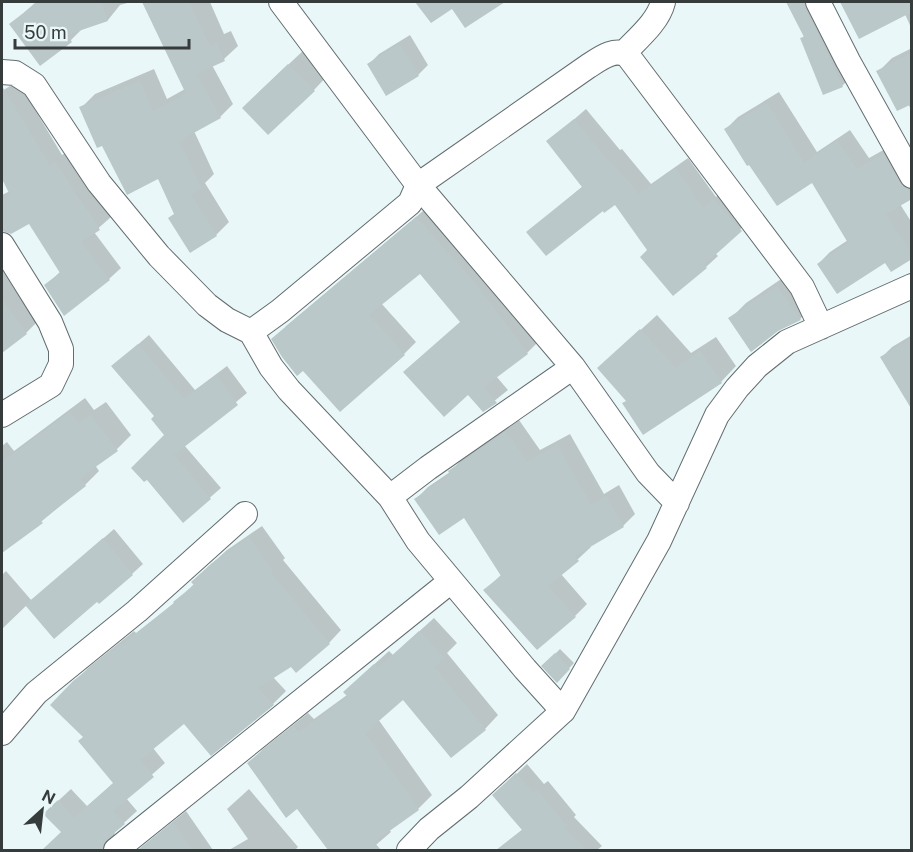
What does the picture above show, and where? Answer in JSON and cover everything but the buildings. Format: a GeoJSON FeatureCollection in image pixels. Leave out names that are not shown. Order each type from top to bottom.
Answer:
{"type":"FeatureCollection","features":[{"type":"Feature","properties":{"kind":"street"},"geometry":{"type":"LineString","coordinates":[[281,2],[418,185],[573,367],[648,473],[677,503]]}},
{"type":"Feature","properties":{"kind":"street"},"geometry":{"type":"LineString","coordinates":[[624,53],[648,28],[663,2]]}},
{"type":"Feature","properties":{"kind":"street"},"geometry":{"type":"LineString","coordinates":[[818,2],[848,62],[912,176]]}},
{"type":"Feature","properties":{"kind":"street"},"geometry":{"type":"LineString","coordinates":[[251,332],[280,311],[410,203],[418,185],[587,67],[615,52],[624,53],[630,58],[784,261],[802,287],[821,327]]}},
{"type":"Feature","properties":{"kind":"street"},"geometry":{"type":"LineString","coordinates":[[2,72],[15,73],[34,86],[99,183],[159,256],[207,305],[227,320],[251,332],[271,367],[288,390],[390,497],[418,541],[562,711]]}},
{"type":"Feature","properties":{"kind":"street"},"geometry":{"type":"LineString","coordinates":[[2,246],[50,322],[61,349],[62,364],[51,385],[2,415]]}},
{"type":"Feature","properties":{"kind":"street"},"geometry":{"type":"LineString","coordinates":[[409,850],[429,829],[469,797],[562,711],[659,541],[717,415],[737,388],[757,366],[787,342],[912,286]]}},
{"type":"Feature","properties":{"kind":"street"},"geometry":{"type":"LineString","coordinates":[[390,497],[573,367]]}},
{"type":"Feature","properties":{"kind":"street"},"geometry":{"type":"LineString","coordinates":[[2,732],[36,693],[137,611],[245,514]]}},
{"type":"Feature","properties":{"kind":"street"},"geometry":{"type":"LineString","coordinates":[[116,850],[451,580]]}}]}
